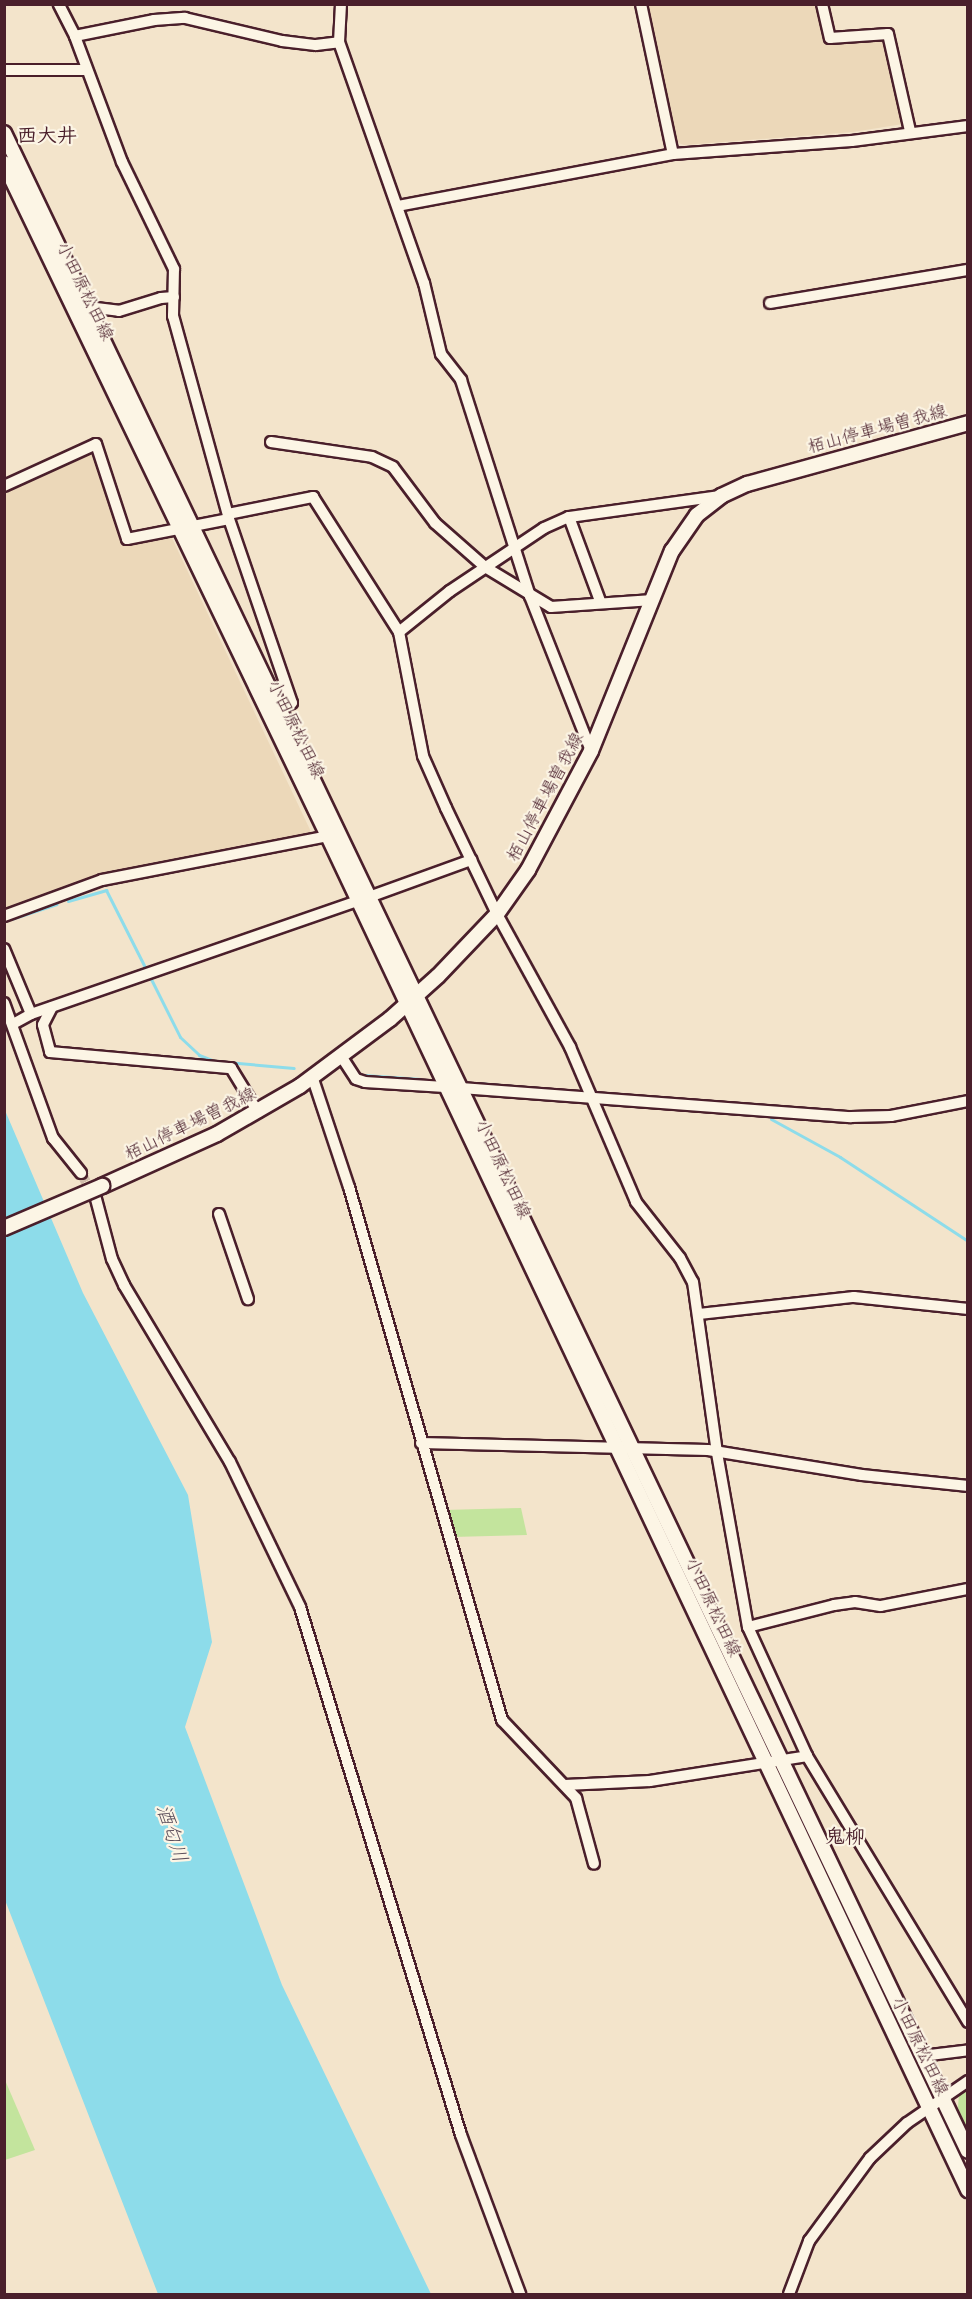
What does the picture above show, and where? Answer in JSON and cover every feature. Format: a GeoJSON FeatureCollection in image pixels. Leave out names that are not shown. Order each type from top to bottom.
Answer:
{"type":"FeatureCollection","features":[{"type":"Feature","properties":{"kind":"main road","name":"小田原松田線"},"geometry":{"type":"LineString","coordinates":[[4,133],[88,307],[186,528],[328,836],[363,899]]}},
{"type":"Feature","properties":{"kind":"main road","name":"小田原松田線"},"geometry":{"type":"LineString","coordinates":[[4,163],[186,528],[279,708],[363,899],[411,1000],[445,1087],[596,1410],[617,1446],[968,2151]]}},
{"type":"Feature","properties":{"kind":"main road","name":"栢山停車場曽我線"},"geometry":{"type":"LineString","coordinates":[[4,1228],[102,1186],[258,1112],[338,1059],[411,1000],[497,914],[528,870],[591,751],[677,541],[697,515],[721,496],[747,484],[968,423]]}},
{"type":"Feature","properties":{"kind":"main road","name":"小田原松田線"},"geometry":{"type":"LineString","coordinates":[[411,1000],[461,1088],[633,1449],[968,2190]]}},
{"type":"Feature","properties":{"kind":"street"},"geometry":{"type":"LineString","coordinates":[[59,4],[75,36],[122,162],[174,268],[172,316],[229,517],[292,703],[279,708]]}},
{"type":"Feature","properties":{"kind":"street"},"geometry":{"type":"LineString","coordinates":[[341,4],[339,42],[398,206],[441,354],[461,380],[530,596],[591,751]]}},
{"type":"Feature","properties":{"kind":"street"},"geometry":{"type":"LineString","coordinates":[[641,4],[673,154]]}},
{"type":"Feature","properties":{"kind":"street"},"geometry":{"type":"LineString","coordinates":[[822,4],[830,38],[888,34],[910,131]]}},
{"type":"Feature","properties":{"kind":"street"},"geometry":{"type":"LineString","coordinates":[[75,36],[154,20],[185,18],[282,41],[316,45],[339,42]]}},
{"type":"Feature","properties":{"kind":"street"},"geometry":{"type":"LineString","coordinates":[[4,70],[86,70]]}},
{"type":"Feature","properties":{"kind":"street"},"geometry":{"type":"LineString","coordinates":[[398,206],[673,154],[852,141],[910,131],[968,126]]}},
{"type":"Feature","properties":{"kind":"street"},"geometry":{"type":"LineString","coordinates":[[770,303],[968,270]]}},
{"type":"Feature","properties":{"kind":"street"},"geometry":{"type":"LineString","coordinates":[[88,307],[119,311],[161,297],[174,297]]}},
{"type":"Feature","properties":{"kind":"street"},"geometry":{"type":"LineString","coordinates":[[271,442],[372,457],[393,467],[435,523],[485,567],[551,607],[600,601],[653,600]]}},
{"type":"Feature","properties":{"kind":"street"},"geometry":{"type":"LineString","coordinates":[[4,486],[96,444],[127,539],[186,528],[313,496],[399,632],[423,756],[497,914],[595,1101],[636,1202],[680,1258],[693,1282],[717,1453],[748,1627],[807,1756],[968,2022]]}},
{"type":"Feature","properties":{"kind":"street"},"geometry":{"type":"LineString","coordinates":[[399,632],[485,567],[569,517],[721,496]]}},
{"type":"Feature","properties":{"kind":"street"},"geometry":{"type":"LineString","coordinates":[[569,517],[600,601]]}},
{"type":"Feature","properties":{"kind":"street"},"geometry":{"type":"LineString","coordinates":[[4,916],[63,901],[102,880],[328,836]]}},
{"type":"Feature","properties":{"kind":"street"},"geometry":{"type":"LineString","coordinates":[[13,1024],[31,1014],[471,860]]}},
{"type":"Feature","properties":{"kind":"street"},"geometry":{"type":"LineString","coordinates":[[9,954],[31,1014]]}},
{"type":"Feature","properties":{"kind":"street"},"geometry":{"type":"LineString","coordinates":[[4,1003],[53,1138],[81,1173]]}},
{"type":"Feature","properties":{"kind":"street"},"geometry":{"type":"LineString","coordinates":[[52,1007],[44,1025],[50,1052],[231,1068],[258,1112]]}},
{"type":"Feature","properties":{"kind":"street"},"geometry":{"type":"LineString","coordinates":[[338,1059],[356,1079],[365,1082],[445,1087]]}},
{"type":"Feature","properties":{"kind":"street"},"geometry":{"type":"LineString","coordinates":[[313,1075],[346,1178],[502,1720],[576,1798],[594,1864]]}},
{"type":"Feature","properties":{"kind":"street"},"geometry":{"type":"LineString","coordinates":[[461,1088],[595,1101],[851,1117],[891,1116],[968,1101]]}},
{"type":"Feature","properties":{"kind":"street"},"geometry":{"type":"LineString","coordinates":[[96,1199],[112,1259],[124,1285],[230,1462],[300,1607],[461,2135],[520,2295]]}},
{"type":"Feature","properties":{"kind":"street"},"geometry":{"type":"LineString","coordinates":[[219,1214],[248,1299]]}},
{"type":"Feature","properties":{"kind":"street"},"geometry":{"type":"LineString","coordinates":[[699,1314],[854,1297],[968,1309]]}},
{"type":"Feature","properties":{"kind":"street"},"geometry":{"type":"LineString","coordinates":[[422,1443],[617,1446],[633,1449],[717,1453],[968,1486]]}},
{"type":"Feature","properties":{"kind":"street"},"geometry":{"type":"LineString","coordinates":[[748,1627],[834,1605],[855,1602],[881,1606],[968,1590]]}},
{"type":"Feature","properties":{"kind":"street"},"geometry":{"type":"LineString","coordinates":[[565,1785],[650,1781],[807,1756]]}},
{"type":"Feature","properties":{"kind":"street"},"geometry":{"type":"LineString","coordinates":[[930,2055],[968,2050]]}},
{"type":"Feature","properties":{"kind":"street"},"geometry":{"type":"LineString","coordinates":[[789,2295],[809,2241],[836,2200],[870,2158],[907,2123],[968,2082]]}},
{"type":"Feature","properties":{"kind":"shaded area"},"geometry":{"type":"Polygon","coordinates":[[[646,5],[821,5],[828,40],[886,36],[903,124],[853,132],[684,145],[674,141],[646,5]]]}},
{"type":"Feature","properties":{"kind":"shaded area"},"geometry":{"type":"Polygon","coordinates":[[[93,452],[123,545],[171,536],[313,836],[192,861],[5,911],[5,491],[93,452]]]}},
{"type":"Feature","properties":{"kind":"green space"},"geometry":{"type":"Polygon","coordinates":[[[521,1508],[527,1535],[452,1537],[444,1510],[521,1508]]]}},
{"type":"Feature","properties":{"kind":"green space"},"geometry":{"type":"Polygon","coordinates":[[[5,2080],[35,2150],[4,2160],[5,2080]]]}},
{"type":"Feature","properties":{"kind":"green space"},"geometry":{"type":"Polygon","coordinates":[[[967,2088],[967,2128],[958,2108],[959,2093],[967,2088]]]}},
{"type":"Feature","properties":{"kind":"water","name":"酒匂川"},"geometry":{"type":"Polygon","coordinates":[[[4,1108],[83,1293],[188,1495],[212,1642],[185,1727],[282,1985],[431,2294],[158,2294],[5,1900],[4,1108]]]}},
{"type":"Feature","properties":{"kind":"waterway"},"geometry":{"type":"LineString","coordinates":[[68,901],[106,890],[147,971]]}},
{"type":"Feature","properties":{"kind":"waterway"},"geometry":{"type":"LineString","coordinates":[[11,919],[57,904]]}},
{"type":"Feature","properties":{"kind":"waterway"},"geometry":{"type":"LineString","coordinates":[[150,977],[180,1037],[199,1055],[215,1061],[294,1068]]}},
{"type":"Feature","properties":{"kind":"waterway"},"geometry":{"type":"LineString","coordinates":[[364,1075],[421,1079]]}},
{"type":"Feature","properties":{"kind":"waterway"},"geometry":{"type":"LineString","coordinates":[[477,1083],[562,1090]]}},
{"type":"Feature","properties":{"kind":"waterway"},"geometry":{"type":"LineString","coordinates":[[663,1098],[742,1104]]}},
{"type":"Feature","properties":{"kind":"waterway"},"geometry":{"type":"LineString","coordinates":[[771,1119],[840,1157],[968,1241]]}},
{"type":"Feature","properties":{"kind":"tunnel"},"geometry":{"type":"LineString","coordinates":[[81,1173],[94,1196]]}},
{"type":"Feature","properties":{"kind":"district","name":"西大井"},"geometry":{"type":"Point","coordinates":[47,134]}},
{"type":"Feature","properties":{"kind":"district","name":"鬼柳"},"geometry":{"type":"Point","coordinates":[845,1835]}}]}
